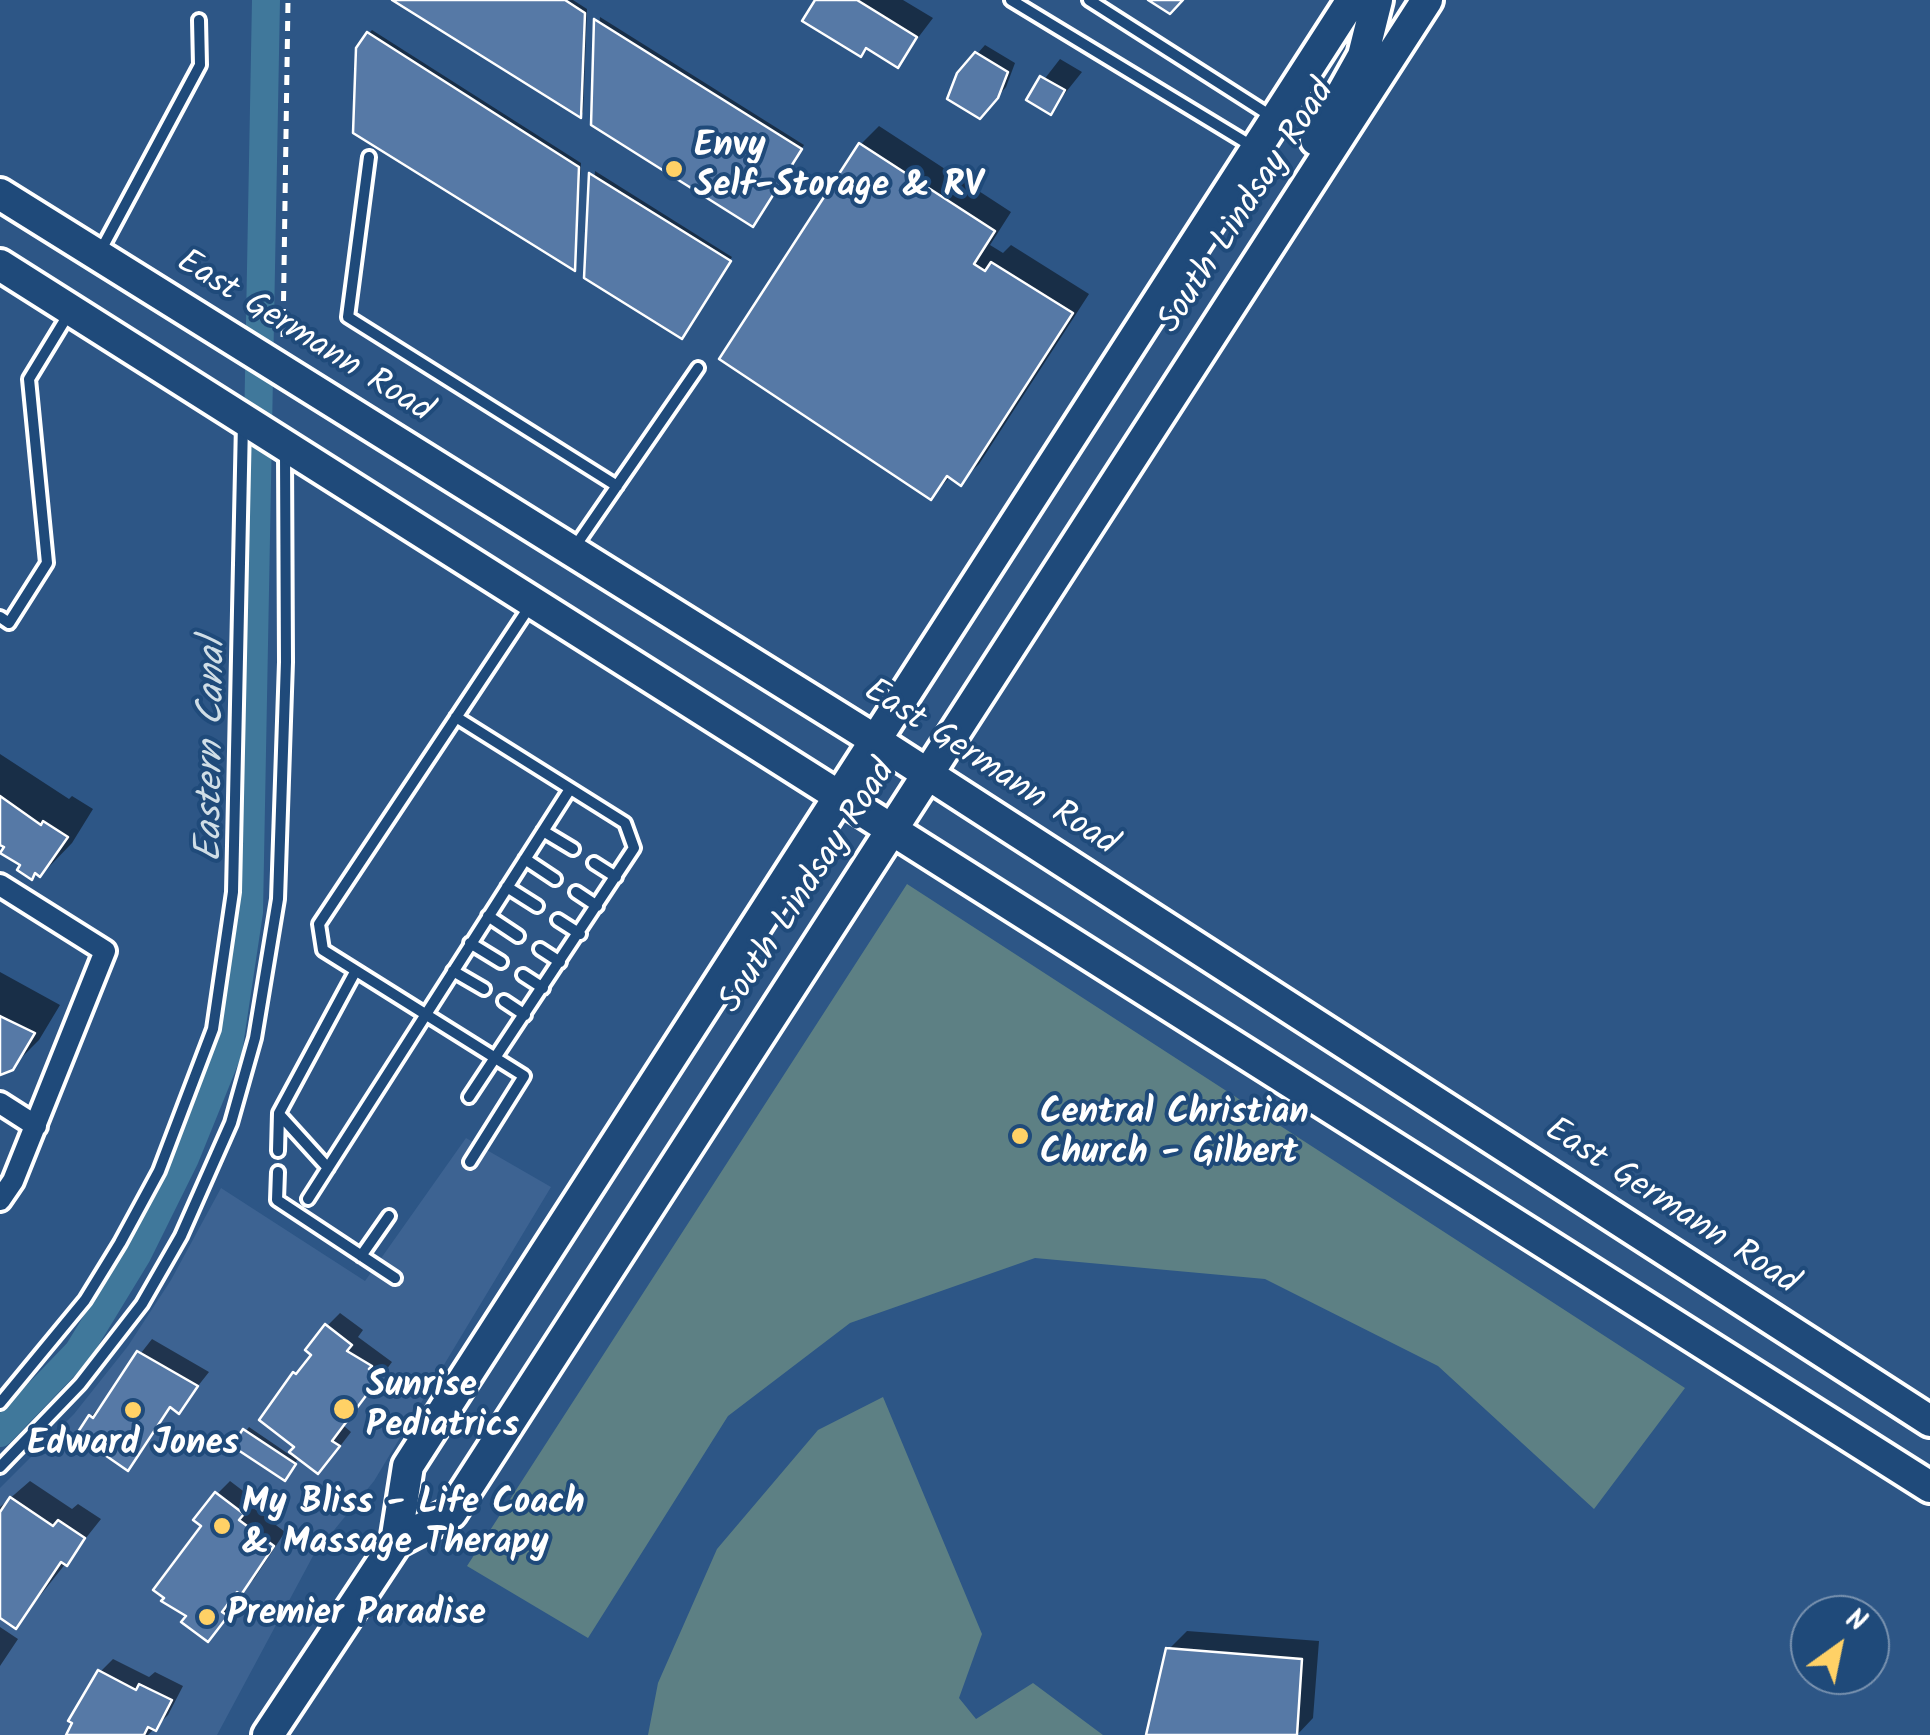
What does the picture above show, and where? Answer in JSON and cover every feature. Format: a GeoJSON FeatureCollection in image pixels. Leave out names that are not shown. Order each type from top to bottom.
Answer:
{"type":"FeatureCollection","features":[{"type":"Feature","properties":{"kind":"main road","name":"South Lindsay Road"},"geometry":{"type":"LineString","coordinates":[[268,1735],[396,1542],[408,1466],[1352,0]]}},
{"type":"Feature","properties":{"kind":"main road"},"geometry":{"type":"LineString","coordinates":[[1296,204],[1319,131],[1372,34],[1377,0]]}},
{"type":"Feature","properties":{"kind":"main road","name":"South Lindsay Road"},"geometry":{"type":"LineString","coordinates":[[396,1542],[450,1513],[1426,1]]}},
{"type":"Feature","properties":{"kind":"main road","name":"East Germann Road"},"geometry":{"type":"LineString","coordinates":[[0,194],[875,740],[1930,1420]]}},
{"type":"Feature","properties":{"kind":"main road"},"geometry":{"type":"LineString","coordinates":[[0,265],[1930,1487]]}},
{"type":"Feature","properties":{"kind":"street"},"geometry":{"type":"LineString","coordinates":[[0,885],[105,951],[13,1182],[0,1200]]}},
{"type":"Feature","properties":{"kind":"street"},"geometry":{"type":"LineString","coordinates":[[0,1104],[36,1126]]}},
{"type":"Feature","properties":{"kind":"lane"},"geometry":{"type":"LineString","coordinates":[[1010,0],[1256,148]]}},
{"type":"Feature","properties":{"kind":"lane"},"geometry":{"type":"LineString","coordinates":[[1089,0],[1275,118]]}},
{"type":"Feature","properties":{"kind":"lane"},"geometry":{"type":"LineString","coordinates":[[98,255],[200,65],[199,20]]}},
{"type":"Feature","properties":{"kind":"lane"},"geometry":{"type":"LineString","coordinates":[[369,157],[348,317],[617,486]]}},
{"type":"Feature","properties":{"kind":"lane"},"geometry":{"type":"LineString","coordinates":[[0,617],[9,623],[47,563],[30,378],[72,310]]}},
{"type":"Feature","properties":{"kind":"lane"},"geometry":{"type":"LineString","coordinates":[[572,551],[698,368]]}},
{"type":"Feature","properties":{"kind":"lane"},"geometry":{"type":"LineString","coordinates":[[0,1403],[85,1300],[120,1243],[159,1171],[213,1029],[233,892],[243,417]]}},
{"type":"Feature","properties":{"kind":"lane"},"geometry":{"type":"LineString","coordinates":[[0,1467],[80,1384],[142,1304],[181,1236],[231,1123],[254,1038],[278,899],[286,662],[285,443]]}},
{"type":"Feature","properties":{"kind":"lane"},"geometry":{"type":"LineString","coordinates":[[470,1162],[524,1076],[323,950],[319,924],[533,601]]}},
{"type":"Feature","properties":{"kind":"lane"},"geometry":{"type":"LineString","coordinates":[[456,717],[625,823],[634,848],[470,1097]]}},
{"type":"Feature","properties":{"kind":"lane"},"geometry":{"type":"LineString","coordinates":[[308,1199],[570,788]]}},
{"type":"Feature","properties":{"kind":"lane"},"geometry":{"type":"LineString","coordinates":[[543,831],[573,850]]}},
{"type":"Feature","properties":{"kind":"lane"},"geometry":{"type":"LineString","coordinates":[[524,859],[554,879]]}},
{"type":"Feature","properties":{"kind":"lane"},"geometry":{"type":"LineString","coordinates":[[594,863],[616,877]]}},
{"type":"Feature","properties":{"kind":"lane"},"geometry":{"type":"LineString","coordinates":[[507,887],[537,906]]}},
{"type":"Feature","properties":{"kind":"lane"},"geometry":{"type":"LineString","coordinates":[[576,892],[597,906]]}},
{"type":"Feature","properties":{"kind":"lane"},"geometry":{"type":"LineString","coordinates":[[488,916],[518,936]]}},
{"type":"Feature","properties":{"kind":"lane"},"geometry":{"type":"LineString","coordinates":[[558,920],[580,934]]}},
{"type":"Feature","properties":{"kind":"lane"},"geometry":{"type":"LineString","coordinates":[[470,943],[502,962]]}},
{"type":"Feature","properties":{"kind":"lane"},"geometry":{"type":"LineString","coordinates":[[540,949],[560,962]]}},
{"type":"Feature","properties":{"kind":"lane"},"geometry":{"type":"LineString","coordinates":[[453,971],[484,989]]}},
{"type":"Feature","properties":{"kind":"lane"},"geometry":{"type":"LineString","coordinates":[[278,1151],[279,1113],[354,972]]}},
{"type":"Feature","properties":{"kind":"lane"},"geometry":{"type":"LineString","coordinates":[[523,975],[543,988]]}},
{"type":"Feature","properties":{"kind":"lane"},"geometry":{"type":"LineString","coordinates":[[504,1001],[525,1015]]}},
{"type":"Feature","properties":{"kind":"lane"},"geometry":{"type":"LineString","coordinates":[[279,1113],[328,1168]]}},
{"type":"Feature","properties":{"kind":"lane"},"geometry":{"type":"LineString","coordinates":[[278,1172],[277,1200],[395,1278]]}},
{"type":"Feature","properties":{"kind":"lane"},"geometry":{"type":"LineString","coordinates":[[361,1256],[388,1216]]}},
{"type":"Feature","properties":{"kind":"path"},"geometry":{"type":"LineString","coordinates":[[283,370],[288,0]]}},
{"type":"Feature","properties":{"kind":"shaded area"},"geometry":{"type":"Polygon","coordinates":[[[466,1138],[551,1187],[374,1481],[313,1556],[217,1735],[0,1735],[0,1488],[74,1414],[128,1346],[171,1280],[221,1188],[365,1281],[466,1138]]]}},
{"type":"Feature","properties":{"kind":"green space"},"geometry":{"type":"Polygon","coordinates":[[[907,884],[1685,1388],[1594,1509],[1438,1366],[1265,1279],[1035,1258],[850,1323],[728,1416],[588,1638],[467,1566],[907,884]]]}},
{"type":"Feature","properties":{"kind":"green space"},"geometry":{"type":"Polygon","coordinates":[[[883,1397],[982,1634],[959,1698],[976,1719],[1033,1683],[1103,1735],[648,1735],[658,1683],[717,1549],[818,1430],[883,1397]]]}},
{"type":"Feature","properties":{"kind":"building"},"geometry":{"type":"Polygon","coordinates":[[[392,0],[565,0],[585,13],[581,118],[392,0]]]}},
{"type":"Feature","properties":{"kind":"building"},"geometry":{"type":"Polygon","coordinates":[[[815,0],[857,0],[917,37],[898,68],[866,48],[861,57],[802,21],[815,0]]]}},
{"type":"Feature","properties":{"kind":"building"},"geometry":{"type":"Polygon","coordinates":[[[1148,0],[1183,0],[1170,14],[1148,0]]]}},
{"type":"Feature","properties":{"kind":"building"},"geometry":{"type":"Polygon","coordinates":[[[594,19],[802,149],[753,227],[591,125],[594,19]]]}},
{"type":"Feature","properties":{"kind":"building"},"geometry":{"type":"Polygon","coordinates":[[[367,32],[579,167],[575,271],[353,133],[356,48],[367,32]]]}},
{"type":"Feature","properties":{"kind":"building"},"geometry":{"type":"Polygon","coordinates":[[[975,52],[1008,72],[998,98],[980,119],[947,99],[957,73],[975,52]]]}},
{"type":"Feature","properties":{"kind":"building"},"geometry":{"type":"Polygon","coordinates":[[[1040,76],[1065,90],[1051,115],[1026,100],[1040,76]]]}},
{"type":"Feature","properties":{"kind":"building"},"geometry":{"type":"Polygon","coordinates":[[[859,143],[995,231],[974,264],[985,271],[991,262],[1073,313],[961,486],[947,476],[931,500],[719,359],[859,143]]]}},
{"type":"Feature","properties":{"kind":"building"},"geometry":{"type":"Polygon","coordinates":[[[589,173],[731,261],[682,339],[584,278],[589,173]]]}},
{"type":"Feature","properties":{"kind":"building"},"geometry":{"type":"Polygon","coordinates":[[[0,796],[41,825],[43,821],[68,837],[40,877],[35,873],[32,880],[17,870],[20,865],[0,853],[4,847],[0,845],[0,796]]]}},
{"type":"Feature","properties":{"kind":"building"},"geometry":{"type":"Polygon","coordinates":[[[0,1016],[35,1033],[13,1070],[0,1075],[0,1016]]]}},
{"type":"Feature","properties":{"kind":"building"},"geometry":{"type":"Polygon","coordinates":[[[325,1324],[352,1345],[347,1351],[372,1366],[369,1369],[380,1377],[332,1441],[340,1446],[318,1474],[289,1452],[294,1447],[259,1420],[293,1372],[296,1374],[311,1355],[305,1350],[325,1324]]]}},
{"type":"Feature","properties":{"kind":"building","name":"Edward Jones"},"geometry":{"type":"Polygon","coordinates":[[[137,1351],[198,1386],[179,1414],[170,1407],[128,1471],[76,1435],[89,1415],[93,1418],[137,1351]]]}},
{"type":"Feature","properties":{"kind":"building"},"geometry":{"type":"Polygon","coordinates":[[[243,1429],[296,1464],[285,1481],[232,1446],[243,1429]]]}},
{"type":"Feature","properties":{"kind":"building"},"geometry":{"type":"Polygon","coordinates":[[[215,1492],[244,1514],[239,1520],[274,1546],[241,1595],[237,1592],[222,1612],[228,1616],[208,1642],[181,1622],[186,1616],[161,1601],[164,1598],[153,1590],[201,1526],[193,1520],[215,1492]]]}},
{"type":"Feature","properties":{"kind":"building"},"geometry":{"type":"Polygon","coordinates":[[[10,1497],[53,1526],[58,1520],[85,1538],[67,1566],[61,1562],[16,1629],[0,1618],[0,1512],[10,1497]]]}},
{"type":"Feature","properties":{"kind":"building"},"geometry":{"type":"Polygon","coordinates":[[[1166,1648],[1302,1659],[1297,1735],[1146,1735],[1166,1648]]]}},
{"type":"Feature","properties":{"kind":"building"},"geometry":{"type":"Polygon","coordinates":[[[98,1670],[136,1690],[139,1684],[172,1700],[156,1731],[148,1727],[144,1735],[66,1735],[72,1723],[68,1721],[98,1670]]]}},
{"type":"Feature","properties":{"kind":"waterway","name":"Eastern Canal"},"geometry":{"type":"LineString","coordinates":[[0,1433],[78,1352],[137,1255],[185,1158],[228,1052],[249,912],[266,0]]}},
{"type":"Feature","properties":{"kind":"place","name":"Envy Self-Storage & RV"},"geometry":{"type":"Point","coordinates":[674,169]}},
{"type":"Feature","properties":{"kind":"place","name":"Central Christian Church - Gilbert"},"geometry":{"type":"Point","coordinates":[1020,1136]}},
{"type":"Feature","properties":{"kind":"place","name":"Sunrise Pediatrics"},"geometry":{"type":"Point","coordinates":[344,1409]}},
{"type":"Feature","properties":{"kind":"place","name":"Edward Jones"},"geometry":{"type":"Point","coordinates":[133,1410]}},
{"type":"Feature","properties":{"kind":"place","name":"My Bliss - Life Coach & Massage Therapy"},"geometry":{"type":"Point","coordinates":[222,1526]}},
{"type":"Feature","properties":{"kind":"place","name":"Premier Paradise"},"geometry":{"type":"Point","coordinates":[207,1617]}}]}
